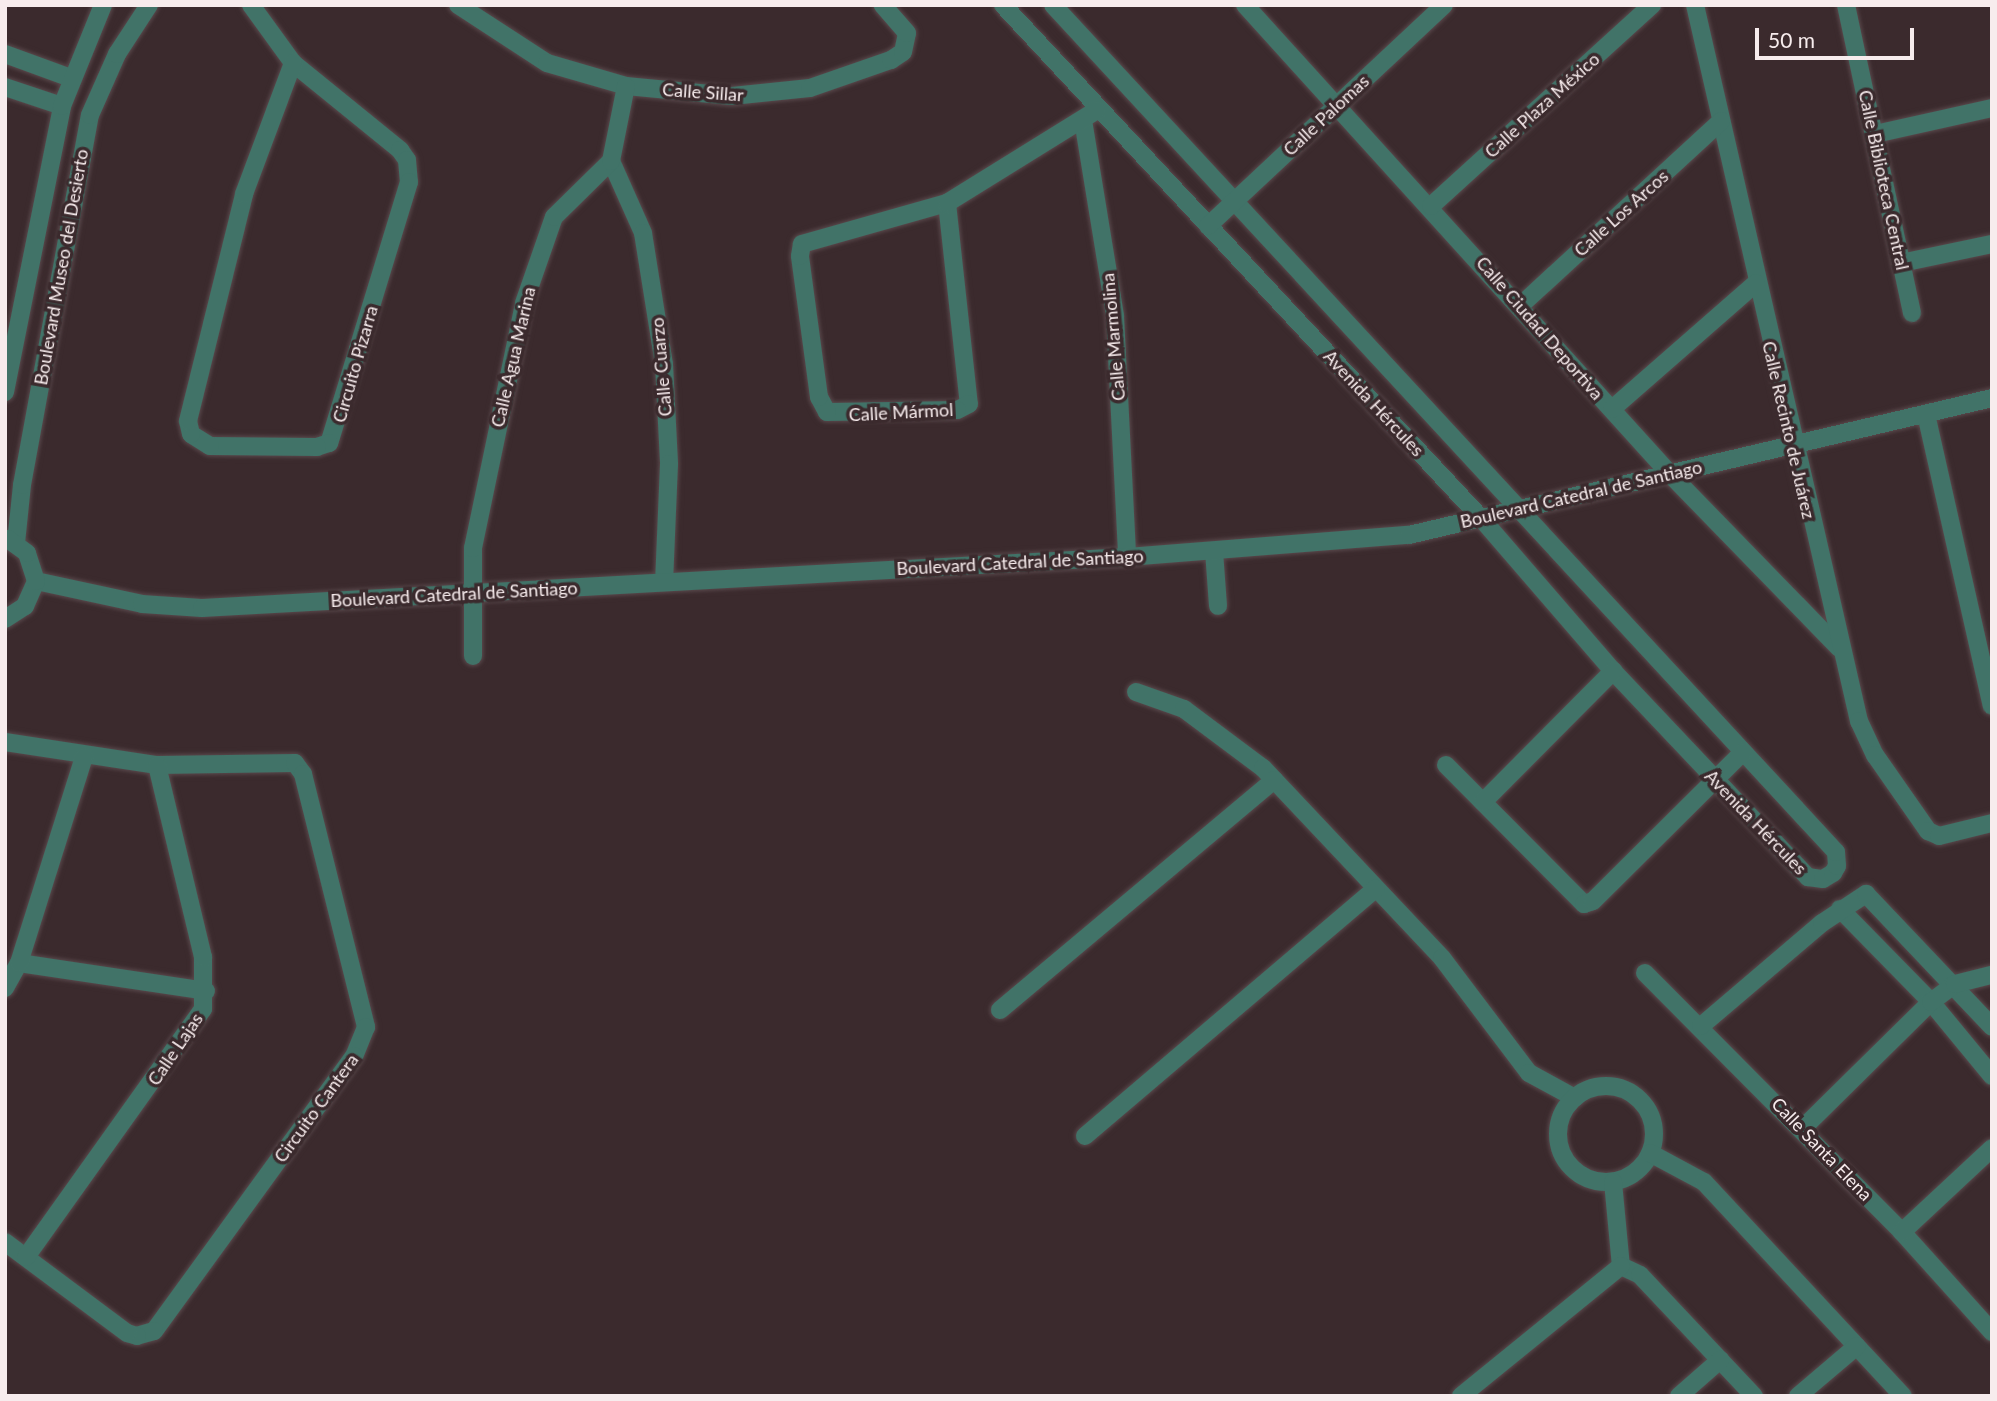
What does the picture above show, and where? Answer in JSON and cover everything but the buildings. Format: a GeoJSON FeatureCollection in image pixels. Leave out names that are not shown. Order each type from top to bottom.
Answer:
{"type":"FeatureCollection","features":[{"type":"Feature","properties":{"kind":"street","name":"Boulevard Museo del Desierto"},"geometry":{"type":"LineString","coordinates":[[5,392],[62,106],[71,78],[103,5]]}},
{"type":"Feature","properties":{"kind":"street","name":"Boulevard Museo del Desierto"},"geometry":{"type":"LineString","coordinates":[[11,540],[90,115],[117,54],[149,5]]}},
{"type":"Feature","properties":{"kind":"street","name":"Circuito Pizarra"},"geometry":{"type":"LineString","coordinates":[[251,5],[293,63],[400,150],[407,160],[409,182],[329,443],[317,447],[209,446],[191,434],[188,421],[244,194],[293,63]]}},
{"type":"Feature","properties":{"kind":"street","name":"Calle Sillar"},"geometry":{"type":"LineString","coordinates":[[458,5],[547,62],[626,86],[732,96],[810,88],[903,52],[907,33],[883,5]]}},
{"type":"Feature","properties":{"kind":"street","name":"Avenida Hércules"},"geometry":{"type":"LineString","coordinates":[[1003,5],[1090,115],[1208,226],[1480,517],[1613,671],[1808,877],[1823,879],[1833,873],[1838,866],[1836,852],[1053,5]]}},
{"type":"Feature","properties":{"kind":"street","name":"Calle Ciudad Deportiva"},"geometry":{"type":"LineString","coordinates":[[1245,5],[1521,305],[1669,473],[1839,648]]}},
{"type":"Feature","properties":{"kind":"street","name":"Calle Palomas"},"geometry":{"type":"LineString","coordinates":[[1208,226],[1444,5]]}},
{"type":"Feature","properties":{"kind":"street","name":"Calle Plaza México"},"geometry":{"type":"LineString","coordinates":[[1431,206],[1652,5]]}},
{"type":"Feature","properties":{"kind":"street","name":"Calle Recinto de Juárez"},"geometry":{"type":"LineString","coordinates":[[1695,5],[1839,648],[1866,738],[1933,834],[1992,823]]}},
{"type":"Feature","properties":{"kind":"street","name":"Calle Biblioteca Central"},"geometry":{"type":"LineString","coordinates":[[1846,5],[1912,313]]}},
{"type":"Feature","properties":{"kind":"street"},"geometry":{"type":"LineString","coordinates":[[5,54],[71,78]]}},
{"type":"Feature","properties":{"kind":"street"},"geometry":{"type":"LineString","coordinates":[[611,161],[626,86]]}},
{"type":"Feature","properties":{"kind":"street"},"geometry":{"type":"LineString","coordinates":[[5,87],[62,106]]}},
{"type":"Feature","properties":{"kind":"street"},"geometry":{"type":"LineString","coordinates":[[1875,134],[1992,108]]}},
{"type":"Feature","properties":{"kind":"street","name":"Calle Mármol"},"geometry":{"type":"LineString","coordinates":[[947,202],[969,404],[957,410],[827,412],[818,397],[800,256],[803,244],[947,202],[1090,115]]}},
{"type":"Feature","properties":{"kind":"street","name":"Calle Marmolina"},"geometry":{"type":"LineString","coordinates":[[1090,115],[1114,307],[1127,557]]}},
{"type":"Feature","properties":{"kind":"street","name":"Calle Los Arcos"},"geometry":{"type":"LineString","coordinates":[[1521,305],[1721,121]]}},
{"type":"Feature","properties":{"kind":"street","name":"Calle Cuarzo"},"geometry":{"type":"LineString","coordinates":[[611,161],[643,233],[664,364],[668,464],[664,581]]}},
{"type":"Feature","properties":{"kind":"street","name":"Calle Agua Marina"},"geometry":{"type":"LineString","coordinates":[[472,656],[469,593],[478,513],[516,337],[544,239],[566,200],[611,161]]}},
{"type":"Feature","properties":{"kind":"street"},"geometry":{"type":"LineString","coordinates":[[1901,263],[1992,244]]}},
{"type":"Feature","properties":{"kind":"street"},"geometry":{"type":"LineString","coordinates":[[1612,409],[1756,283]]}},
{"type":"Feature","properties":{"kind":"street","name":"Boulevard Catedral de Santiago"},"geometry":{"type":"LineString","coordinates":[[36,581],[171,608],[1127,557],[1409,534],[1992,398]]}},
{"type":"Feature","properties":{"kind":"street"},"geometry":{"type":"LineString","coordinates":[[1926,414],[1992,706]]}},
{"type":"Feature","properties":{"kind":"street"},"geometry":{"type":"LineString","coordinates":[[5,619],[25,606],[36,581],[34,566],[11,540]]}},
{"type":"Feature","properties":{"kind":"street"},"geometry":{"type":"LineString","coordinates":[[1214,551],[1218,606]]}},
{"type":"Feature","properties":{"kind":"street"},"geometry":{"type":"LineString","coordinates":[[1483,802],[1613,671]]}},
{"type":"Feature","properties":{"kind":"street"},"geometry":{"type":"LineString","coordinates":[[1136,692],[1184,709],[1275,780],[1443,958],[1530,1073],[1575,1098]]}},
{"type":"Feature","properties":{"kind":"street","name":"Circuito Cantera"},"geometry":{"type":"LineString","coordinates":[[5,742],[83,757],[157,765],[281,760],[295,763],[303,774],[365,1009],[362,1042],[154,1331],[137,1336],[127,1334],[5,1242]]}},
{"type":"Feature","properties":{"kind":"street"},"geometry":{"type":"LineString","coordinates":[[1446,765],[1584,904],[1593,901],[1743,752]]}},
{"type":"Feature","properties":{"kind":"street"},"geometry":{"type":"LineString","coordinates":[[5,988],[19,963],[83,757]]}},
{"type":"Feature","properties":{"kind":"street","name":"Calle Lajas"},"geometry":{"type":"LineString","coordinates":[[26,1257],[196,1024],[206,991],[203,957],[157,765]]}},
{"type":"Feature","properties":{"kind":"street"},"geometry":{"type":"LineString","coordinates":[[1000,1010],[1275,780]]}},
{"type":"Feature","properties":{"kind":"street"},"geometry":{"type":"LineString","coordinates":[[1085,1136],[1376,888]]}},
{"type":"Feature","properties":{"kind":"street"},"geometry":{"type":"LineString","coordinates":[[1701,1026],[1840,909],[1866,894],[1872,895],[1992,1027]]}},
{"type":"Feature","properties":{"kind":"street"},"geometry":{"type":"LineString","coordinates":[[1840,909],[1931,1002],[1992,1076]]}},
{"type":"Feature","properties":{"kind":"street"},"geometry":{"type":"LineString","coordinates":[[19,963],[206,991]]}},
{"type":"Feature","properties":{"kind":"street","name":"Calle Santa Elena"},"geometry":{"type":"LineString","coordinates":[[1645,973],[1701,1026],[1902,1232],[1992,1332]]}},
{"type":"Feature","properties":{"kind":"street"},"geometry":{"type":"LineString","coordinates":[[1802,1129],[1931,1002],[1955,984],[1992,975]]}},
{"type":"Feature","properties":{"kind":"street"},"geometry":{"type":"LineString","coordinates":[[1601,1087],[1633,1095],[1652,1121],[1650,1153],[1641,1167],[1612,1182],[1581,1175],[1560,1150],[1559,1122],[1575,1098],[1601,1087]]}},
{"type":"Feature","properties":{"kind":"street"},"geometry":{"type":"LineString","coordinates":[[1902,1232],[1992,1148]]}},
{"type":"Feature","properties":{"kind":"street"},"geometry":{"type":"LineString","coordinates":[[1650,1153],[1704,1182],[1903,1396]]}},
{"type":"Feature","properties":{"kind":"street"},"geometry":{"type":"LineString","coordinates":[[1612,1182],[1621,1266]]}},
{"type":"Feature","properties":{"kind":"street"},"geometry":{"type":"LineString","coordinates":[[1621,1266],[1640,1275],[1754,1396]]}},
{"type":"Feature","properties":{"kind":"street"},"geometry":{"type":"LineString","coordinates":[[1461,1396],[1621,1266]]}},
{"type":"Feature","properties":{"kind":"street"},"geometry":{"type":"LineString","coordinates":[[1798,1396],[1857,1346]]}},
{"type":"Feature","properties":{"kind":"street"},"geometry":{"type":"LineString","coordinates":[[1679,1396],[1720,1360]]}}]}
